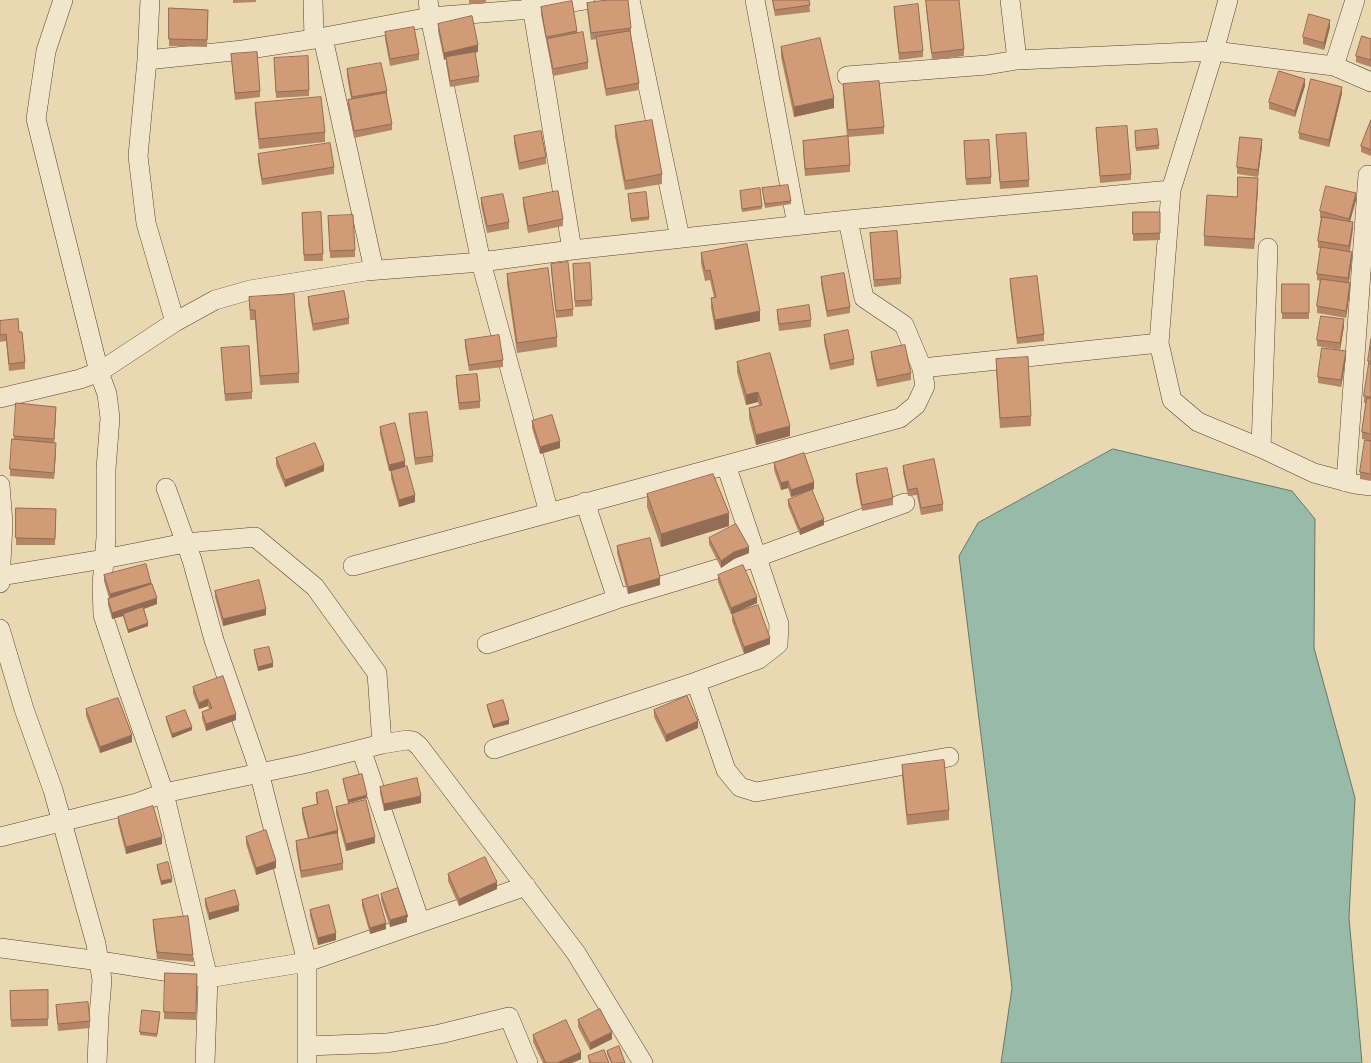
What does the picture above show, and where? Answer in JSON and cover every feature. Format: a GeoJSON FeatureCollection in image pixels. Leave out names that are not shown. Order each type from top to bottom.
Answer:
{"type":"FeatureCollection","features":[{"type":"Feature","properties":{"kind":"street"},"geometry":{"type":"LineString","coordinates":[[62,0],[46,51],[36,119],[99,372],[107,394],[110,418],[106,469],[106,538],[102,584],[103,615],[164,793],[208,978],[205,1063]]}},
{"type":"Feature","properties":{"kind":"street"},"geometry":{"type":"LineString","coordinates":[[150,0],[147,60],[138,156],[146,223],[175,322]]}},
{"type":"Feature","properties":{"kind":"street"},"geometry":{"type":"LineString","coordinates":[[313,0],[319,38],[374,270]]}},
{"type":"Feature","properties":{"kind":"street"},"geometry":{"type":"LineString","coordinates":[[147,60],[243,50],[319,38],[429,8],[532,4],[585,0]]}},
{"type":"Feature","properties":{"kind":"street"},"geometry":{"type":"LineString","coordinates":[[630,0],[680,238]]}},
{"type":"Feature","properties":{"kind":"street"},"geometry":{"type":"LineString","coordinates":[[755,0],[797,226]]}},
{"type":"Feature","properties":{"kind":"street"},"geometry":{"type":"LineString","coordinates":[[1010,0],[1017,60]]}},
{"type":"Feature","properties":{"kind":"street"},"geometry":{"type":"LineString","coordinates":[[1228,0],[1172,190],[1159,343],[1172,400],[1198,422],[1261,448],[1314,473],[1346,482],[1371,486]]}},
{"type":"Feature","properties":{"kind":"street"},"geometry":{"type":"LineString","coordinates":[[1334,66],[1355,0]]}},
{"type":"Feature","properties":{"kind":"street"},"geometry":{"type":"LineString","coordinates":[[532,4],[572,250]]}},
{"type":"Feature","properties":{"kind":"street"},"geometry":{"type":"LineString","coordinates":[[429,8],[481,262],[549,513]]}},
{"type":"Feature","properties":{"kind":"street"},"geometry":{"type":"LineString","coordinates":[[848,76],[1017,60],[1214,51],[1334,66],[1371,82]]}},
{"type":"Feature","properties":{"kind":"street"},"geometry":{"type":"LineString","coordinates":[[1346,482],[1368,176],[1371,176]]}},
{"type":"Feature","properties":{"kind":"street"},"geometry":{"type":"LineString","coordinates":[[0,398],[80,379],[99,372],[175,322],[215,300],[250,290],[374,270],[481,262],[572,250],[848,220],[1172,190]]}},
{"type":"Feature","properties":{"kind":"street"},"geometry":{"type":"LineString","coordinates":[[353,566],[900,418],[916,405],[925,386],[922,368],[904,325],[864,298],[848,220]]}},
{"type":"Feature","properties":{"kind":"street"},"geometry":{"type":"LineString","coordinates":[[1261,448],[1268,248]]}},
{"type":"Feature","properties":{"kind":"street"},"geometry":{"type":"LineString","coordinates":[[922,368],[1159,343]]}},
{"type":"Feature","properties":{"kind":"street"},"geometry":{"type":"LineString","coordinates":[[494,749],[696,682],[758,659],[778,644],[779,624],[726,465]]}},
{"type":"Feature","properties":{"kind":"street"},"geometry":{"type":"LineString","coordinates":[[0,486],[2,523],[0,580],[185,543],[255,537],[315,587],[377,673],[382,744]]}},
{"type":"Feature","properties":{"kind":"street"},"geometry":{"type":"LineString","coordinates":[[166,488],[192,560],[214,640],[260,774],[307,962],[307,1054],[440,1034],[509,1017],[528,1063]]}},
{"type":"Feature","properties":{"kind":"street"},"geometry":{"type":"LineString","coordinates":[[586,502],[617,599]]}},
{"type":"Feature","properties":{"kind":"street"},"geometry":{"type":"LineString","coordinates":[[487,644],[617,599],[757,557],[905,503]]}},
{"type":"Feature","properties":{"kind":"street"},"geometry":{"type":"LineString","coordinates":[[0,629],[24,709],[53,790],[100,961],[102,980],[97,1063]]}},
{"type":"Feature","properties":{"kind":"street"},"geometry":{"type":"LineString","coordinates":[[696,682],[726,770],[740,787],[756,792],[949,757]]}},
{"type":"Feature","properties":{"kind":"street"},"geometry":{"type":"LineString","coordinates":[[0,837],[137,803],[164,793],[260,774],[382,744],[407,740],[414,742],[419,746],[576,953],[643,1063]]}},
{"type":"Feature","properties":{"kind":"street"},"geometry":{"type":"LineString","coordinates":[[361,749],[420,922]]}},
{"type":"Feature","properties":{"kind":"street"},"geometry":{"type":"LineString","coordinates":[[0,948],[100,961],[208,978],[307,962],[526,886]]}},
{"type":"Feature","properties":{"kind":"shaded area"},"geometry":{"type":"Polygon","coordinates":[[[1113,449],[1292,491],[1315,519],[1314,648],[1355,798],[1349,918],[1362,1063],[1001,1063],[1012,988],[959,556],[978,523],[1113,449]]]}},
{"type":"Feature","properties":{"kind":"building"},"geometry":{"type":"Polygon","coordinates":[[[608,0],[628,0],[631,28],[591,33],[587,3],[608,0]]]}},
{"type":"Feature","properties":{"kind":"building"},"geometry":{"type":"Polygon","coordinates":[[[773,0],[809,0],[810,5],[775,10],[773,0]]]}},
{"type":"Feature","properties":{"kind":"building"},"geometry":{"type":"Polygon","coordinates":[[[926,0],[959,0],[964,49],[932,53],[926,0]]]}},
{"type":"Feature","properties":{"kind":"building"},"geometry":{"type":"Polygon","coordinates":[[[572,1],[577,31],[546,37],[541,7],[572,1]]]}},
{"type":"Feature","properties":{"kind":"building"},"geometry":{"type":"Polygon","coordinates":[[[918,4],[923,51],[899,53],[894,7],[918,4]]]}},
{"type":"Feature","properties":{"kind":"building"},"geometry":{"type":"Polygon","coordinates":[[[169,8],[208,10],[207,40],[169,39],[169,8]]]}},
{"type":"Feature","properties":{"kind":"building"},"geometry":{"type":"Polygon","coordinates":[[[1309,14],[1330,20],[1324,43],[1303,37],[1309,14]]]}},
{"type":"Feature","properties":{"kind":"building"},"geometry":{"type":"Polygon","coordinates":[[[472,16],[478,45],[444,53],[438,24],[472,16]]]}},
{"type":"Feature","properties":{"kind":"building"},"geometry":{"type":"Polygon","coordinates":[[[414,27],[419,54],[390,59],[385,32],[414,27]]]}},
{"type":"Feature","properties":{"kind":"building"},"geometry":{"type":"Polygon","coordinates":[[[630,31],[639,83],[606,89],[596,37],[630,31]]]}},
{"type":"Feature","properties":{"kind":"building"},"geometry":{"type":"Polygon","coordinates":[[[583,32],[588,62],[553,69],[547,39],[583,32]]]}},
{"type":"Feature","properties":{"kind":"building"},"geometry":{"type":"Polygon","coordinates":[[[1362,36],[1371,39],[1371,60],[1356,56],[1362,36]]]}},
{"type":"Feature","properties":{"kind":"building"},"geometry":{"type":"Polygon","coordinates":[[[820,38],[834,98],[794,107],[781,47],[820,38]]]}},
{"type":"Feature","properties":{"kind":"building"},"geometry":{"type":"Polygon","coordinates":[[[257,52],[260,91],[235,93],[231,54],[257,52]]]}},
{"type":"Feature","properties":{"kind":"building"},"geometry":{"type":"Polygon","coordinates":[[[475,52],[479,76],[450,81],[446,57],[475,52]]]}},
{"type":"Feature","properties":{"kind":"building"},"geometry":{"type":"Polygon","coordinates":[[[308,56],[309,90],[276,92],[274,58],[308,56]]]}},
{"type":"Feature","properties":{"kind":"building"},"geometry":{"type":"Polygon","coordinates":[[[381,63],[387,91],[352,97],[347,69],[381,63]]]}},
{"type":"Feature","properties":{"kind":"building"},"geometry":{"type":"Polygon","coordinates":[[[1279,71],[1305,79],[1295,111],[1269,102],[1279,71]]]}},
{"type":"Feature","properties":{"kind":"building"},"geometry":{"type":"Polygon","coordinates":[[[1311,79],[1342,87],[1329,140],[1299,133],[1311,79]]]}},
{"type":"Feature","properties":{"kind":"building"},"geometry":{"type":"Polygon","coordinates":[[[879,81],[884,127],[848,130],[843,84],[879,81]]]}},
{"type":"Feature","properties":{"kind":"building"},"geometry":{"type":"Polygon","coordinates":[[[386,93],[392,124],[354,131],[348,100],[386,93]]]}},
{"type":"Feature","properties":{"kind":"building"},"geometry":{"type":"Polygon","coordinates":[[[321,97],[325,132],[259,139],[255,103],[321,97]]]}},
{"type":"Feature","properties":{"kind":"building"},"geometry":{"type":"Polygon","coordinates":[[[652,120],[662,174],[625,181],[615,126],[652,120]]]}},
{"type":"Feature","properties":{"kind":"building"},"geometry":{"type":"Polygon","coordinates":[[[1371,120],[1371,150],[1361,146],[1371,120]]]}},
{"type":"Feature","properties":{"kind":"building"},"geometry":{"type":"Polygon","coordinates":[[[1127,126],[1131,174],[1100,176],[1096,128],[1127,126]]]}},
{"type":"Feature","properties":{"kind":"building"},"geometry":{"type":"Polygon","coordinates":[[[1157,129],[1159,145],[1136,148],[1135,131],[1157,129]]]}},
{"type":"Feature","properties":{"kind":"building"},"geometry":{"type":"Polygon","coordinates":[[[541,131],[546,157],[519,163],[514,136],[541,131]]]}},
{"type":"Feature","properties":{"kind":"building"},"geometry":{"type":"Polygon","coordinates":[[[1026,133],[1029,180],[1000,182],[996,135],[1026,133]]]}},
{"type":"Feature","properties":{"kind":"building"},"geometry":{"type":"Polygon","coordinates":[[[848,136],[850,165],[805,169],[803,141],[848,136]]]}},
{"type":"Feature","properties":{"kind":"building"},"geometry":{"type":"Polygon","coordinates":[[[1240,137],[1262,139],[1258,170],[1237,167],[1240,137]]]}},
{"type":"Feature","properties":{"kind":"building"},"geometry":{"type":"Polygon","coordinates":[[[989,140],[991,177],[966,179],[964,141],[989,140]]]}},
{"type":"Feature","properties":{"kind":"building"},"geometry":{"type":"Polygon","coordinates":[[[330,143],[334,167],[262,179],[258,154],[330,143]]]}},
{"type":"Feature","properties":{"kind":"building"},"geometry":{"type":"Polygon","coordinates":[[[1238,177],[1258,178],[1254,239],[1204,236],[1207,195],[1237,197],[1238,177]]]}},
{"type":"Feature","properties":{"kind":"building"},"geometry":{"type":"Polygon","coordinates":[[[788,185],[791,201],[765,204],[762,188],[788,185]]]}},
{"type":"Feature","properties":{"kind":"building"},"geometry":{"type":"Polygon","coordinates":[[[1326,186],[1356,193],[1349,219],[1320,211],[1326,186]]]}},
{"type":"Feature","properties":{"kind":"building"},"geometry":{"type":"Polygon","coordinates":[[[760,188],[762,206],[742,209],[740,191],[760,188]]]}},
{"type":"Feature","properties":{"kind":"building"},"geometry":{"type":"Polygon","coordinates":[[[558,191],[563,219],[528,226],[523,198],[558,191]]]}},
{"type":"Feature","properties":{"kind":"building"},"geometry":{"type":"Polygon","coordinates":[[[646,192],[649,217],[631,219],[628,194],[646,192]]]}},
{"type":"Feature","properties":{"kind":"building"},"geometry":{"type":"Polygon","coordinates":[[[503,194],[509,222],[487,226],[481,198],[503,194]]]}},
{"type":"Feature","properties":{"kind":"building"},"geometry":{"type":"Polygon","coordinates":[[[321,212],[323,254],[304,255],[302,213],[321,212]]]}},
{"type":"Feature","properties":{"kind":"building"},"geometry":{"type":"Polygon","coordinates":[[[1133,212],[1160,212],[1160,233],[1133,234],[1133,212]]]}},
{"type":"Feature","properties":{"kind":"building"},"geometry":{"type":"Polygon","coordinates":[[[353,215],[355,250],[330,251],[328,216],[353,215]]]}},
{"type":"Feature","properties":{"kind":"building"},"geometry":{"type":"Polygon","coordinates":[[[1322,217],[1353,222],[1349,246],[1318,241],[1322,217]]]}},
{"type":"Feature","properties":{"kind":"building"},"geometry":{"type":"Polygon","coordinates":[[[897,231],[901,278],[874,280],[870,233],[897,231]]]}},
{"type":"Feature","properties":{"kind":"building"},"geometry":{"type":"Polygon","coordinates":[[[747,244],[760,311],[715,320],[711,298],[716,297],[710,270],[705,271],[701,253],[747,244]]]}},
{"type":"Feature","properties":{"kind":"building"},"geometry":{"type":"Polygon","coordinates":[[[1321,247],[1352,252],[1348,278],[1317,274],[1321,247]]]}},
{"type":"Feature","properties":{"kind":"building"},"geometry":{"type":"Polygon","coordinates":[[[568,262],[573,309],[556,311],[551,264],[568,262]]]}},
{"type":"Feature","properties":{"kind":"building"},"geometry":{"type":"Polygon","coordinates":[[[590,263],[592,300],[575,301],[573,264],[590,263]]]}},
{"type":"Feature","properties":{"kind":"building"},"geometry":{"type":"Polygon","coordinates":[[[548,268],[557,337],[517,343],[507,274],[548,268]]]}},
{"type":"Feature","properties":{"kind":"building"},"geometry":{"type":"Polygon","coordinates":[[[844,273],[850,307],[827,311],[821,277],[844,273]]]}},
{"type":"Feature","properties":{"kind":"building"},"geometry":{"type":"Polygon","coordinates":[[[1037,276],[1044,334],[1017,338],[1010,279],[1037,276]]]}},
{"type":"Feature","properties":{"kind":"building"},"geometry":{"type":"Polygon","coordinates":[[[1321,279],[1350,283],[1346,311],[1317,306],[1321,279]]]}},
{"type":"Feature","properties":{"kind":"building"},"geometry":{"type":"Polygon","coordinates":[[[1282,284],[1309,284],[1309,313],[1282,313],[1282,284]]]}},
{"type":"Feature","properties":{"kind":"building"},"geometry":{"type":"Polygon","coordinates":[[[344,291],[349,318],[313,324],[308,297],[344,291]]]}},
{"type":"Feature","properties":{"kind":"building"},"geometry":{"type":"Polygon","coordinates":[[[294,294],[299,373],[260,376],[255,310],[250,310],[249,297],[294,294]]]}},
{"type":"Feature","properties":{"kind":"building"},"geometry":{"type":"Polygon","coordinates":[[[809,305],[811,320],[779,324],[777,310],[809,305]]]}},
{"type":"Feature","properties":{"kind":"building"},"geometry":{"type":"Polygon","coordinates":[[[1321,316],[1344,319],[1340,343],[1317,340],[1321,316]]]}},
{"type":"Feature","properties":{"kind":"building"},"geometry":{"type":"Polygon","coordinates":[[[18,319],[19,332],[22,332],[25,362],[9,364],[6,334],[0,335],[0,321],[18,319]]]}},
{"type":"Feature","properties":{"kind":"building"},"geometry":{"type":"Polygon","coordinates":[[[848,330],[854,359],[830,364],[824,335],[848,330]]]}},
{"type":"Feature","properties":{"kind":"building"},"geometry":{"type":"Polygon","coordinates":[[[499,335],[503,360],[469,365],[465,340],[499,335]]]}},
{"type":"Feature","properties":{"kind":"building"},"geometry":{"type":"Polygon","coordinates":[[[1371,339],[1371,361],[1368,361],[1371,339]]]}},
{"type":"Feature","properties":{"kind":"building"},"geometry":{"type":"Polygon","coordinates":[[[905,345],[911,373],[877,380],[871,352],[905,345]]]}},
{"type":"Feature","properties":{"kind":"building"},"geometry":{"type":"Polygon","coordinates":[[[249,346],[252,392],[225,394],[221,348],[249,346]]]}},
{"type":"Feature","properties":{"kind":"building"},"geometry":{"type":"Polygon","coordinates":[[[1322,348],[1346,351],[1341,380],[1318,377],[1322,348]]]}},
{"type":"Feature","properties":{"kind":"building"},"geometry":{"type":"Polygon","coordinates":[[[770,353],[790,426],[756,435],[749,408],[762,405],[758,392],[746,395],[737,362],[770,353]]]}},
{"type":"Feature","properties":{"kind":"building"},"geometry":{"type":"Polygon","coordinates":[[[1028,357],[1031,416],[1000,418],[996,359],[1028,357]]]}},
{"type":"Feature","properties":{"kind":"building"},"geometry":{"type":"Polygon","coordinates":[[[1369,363],[1371,364],[1371,397],[1364,396],[1369,363]]]}},
{"type":"Feature","properties":{"kind":"building"},"geometry":{"type":"Polygon","coordinates":[[[477,374],[480,401],[459,403],[456,376],[477,374]]]}},
{"type":"Feature","properties":{"kind":"building"},"geometry":{"type":"Polygon","coordinates":[[[1367,398],[1371,399],[1371,434],[1362,432],[1367,398]]]}},
{"type":"Feature","properties":{"kind":"building"},"geometry":{"type":"Polygon","coordinates":[[[16,403],[56,407],[54,439],[14,436],[16,403]]]}},
{"type":"Feature","properties":{"kind":"building"},"geometry":{"type":"Polygon","coordinates":[[[427,412],[433,456],[415,458],[409,414],[427,412]]]}},
{"type":"Feature","properties":{"kind":"building"},"geometry":{"type":"Polygon","coordinates":[[[552,415],[560,441],[540,447],[532,421],[552,415]]]}},
{"type":"Feature","properties":{"kind":"building"},"geometry":{"type":"Polygon","coordinates":[[[395,423],[405,461],[389,465],[380,427],[395,423]]]}},
{"type":"Feature","properties":{"kind":"building"},"geometry":{"type":"Polygon","coordinates":[[[12,439],[56,443],[54,473],[10,469],[12,439]]]}},
{"type":"Feature","properties":{"kind":"building"},"geometry":{"type":"Polygon","coordinates":[[[1365,440],[1371,441],[1371,474],[1360,472],[1365,440]]]}},
{"type":"Feature","properties":{"kind":"building"},"geometry":{"type":"Polygon","coordinates":[[[315,443],[324,465],[285,480],[276,458],[315,443]]]}},
{"type":"Feature","properties":{"kind":"building"},"geometry":{"type":"Polygon","coordinates":[[[804,453],[814,482],[791,490],[788,481],[781,483],[774,463],[804,453]]]}},
{"type":"Feature","properties":{"kind":"building"},"geometry":{"type":"Polygon","coordinates":[[[934,459],[943,504],[921,508],[917,488],[908,490],[903,466],[934,459]]]}},
{"type":"Feature","properties":{"kind":"building"},"geometry":{"type":"Polygon","coordinates":[[[407,466],[415,495],[399,500],[391,471],[407,466]]]}},
{"type":"Feature","properties":{"kind":"building"},"geometry":{"type":"Polygon","coordinates":[[[887,468],[893,498],[862,505],[856,474],[887,468]]]}},
{"type":"Feature","properties":{"kind":"building"},"geometry":{"type":"Polygon","coordinates":[[[713,474],[729,513],[661,534],[647,494],[713,474]]]}},
{"type":"Feature","properties":{"kind":"building"},"geometry":{"type":"Polygon","coordinates":[[[812,490],[824,519],[800,529],[788,500],[812,490]]]}},
{"type":"Feature","properties":{"kind":"building"},"geometry":{"type":"Polygon","coordinates":[[[16,508],[56,509],[55,539],[16,538],[16,508]]]}},
{"type":"Feature","properties":{"kind":"building"},"geometry":{"type":"Polygon","coordinates":[[[736,524],[749,547],[734,552],[721,561],[709,538],[736,524]]]}},
{"type":"Feature","properties":{"kind":"building"},"geometry":{"type":"Polygon","coordinates":[[[650,538],[660,578],[628,587],[617,546],[650,538]]]}},
{"type":"Feature","properties":{"kind":"building"},"geometry":{"type":"Polygon","coordinates":[[[146,564],[151,583],[110,594],[104,575],[146,564]]]}},
{"type":"Feature","properties":{"kind":"building"},"geometry":{"type":"Polygon","coordinates":[[[743,565],[757,597],[731,608],[718,575],[743,565]]]}},
{"type":"Feature","properties":{"kind":"building"},"geometry":{"type":"Polygon","coordinates":[[[259,580],[266,609],[223,619],[215,591],[259,580]]]}},
{"type":"Feature","properties":{"kind":"building"},"geometry":{"type":"Polygon","coordinates":[[[152,584],[157,598],[112,613],[108,599],[152,584]]]}},
{"type":"Feature","properties":{"kind":"building"},"geometry":{"type":"Polygon","coordinates":[[[758,605],[770,638],[744,647],[732,614],[758,605]]]}},
{"type":"Feature","properties":{"kind":"building"},"geometry":{"type":"Polygon","coordinates":[[[143,607],[148,623],[128,630],[123,614],[143,607]]]}},
{"type":"Feature","properties":{"kind":"building"},"geometry":{"type":"Polygon","coordinates":[[[269,647],[273,663],[258,667],[254,650],[269,647]]]}},
{"type":"Feature","properties":{"kind":"building"},"geometry":{"type":"Polygon","coordinates":[[[223,676],[236,714],[206,724],[202,712],[212,708],[208,699],[199,703],[193,687],[223,676]]]}},
{"type":"Feature","properties":{"kind":"building"},"geometry":{"type":"Polygon","coordinates":[[[687,696],[698,721],[666,735],[654,710],[687,696]]]}},
{"type":"Feature","properties":{"kind":"building"},"geometry":{"type":"Polygon","coordinates":[[[118,698],[132,735],[100,747],[86,709],[118,698]]]}},
{"type":"Feature","properties":{"kind":"building"},"geometry":{"type":"Polygon","coordinates":[[[503,700],[509,720],[493,725],[487,705],[503,700]]]}},
{"type":"Feature","properties":{"kind":"building"},"geometry":{"type":"Polygon","coordinates":[[[185,710],[192,727],[172,734],[166,717],[185,710]]]}},
{"type":"Feature","properties":{"kind":"building"},"geometry":{"type":"Polygon","coordinates":[[[944,760],[949,810],[907,815],[902,765],[944,760]]]}},
{"type":"Feature","properties":{"kind":"building"},"geometry":{"type":"Polygon","coordinates":[[[362,774],[367,795],[348,800],[343,779],[362,774]]]}},
{"type":"Feature","properties":{"kind":"building"},"geometry":{"type":"Polygon","coordinates":[[[417,778],[421,796],[384,804],[380,787],[417,778]]]}},
{"type":"Feature","properties":{"kind":"building"},"geometry":{"type":"Polygon","coordinates":[[[328,790],[338,830],[309,838],[302,808],[318,804],[316,793],[328,790]]]}},
{"type":"Feature","properties":{"kind":"building"},"geometry":{"type":"Polygon","coordinates":[[[366,800],[375,837],[346,844],[336,807],[366,800]]]}},
{"type":"Feature","properties":{"kind":"building"},"geometry":{"type":"Polygon","coordinates":[[[153,806],[162,837],[126,847],[118,817],[153,806]]]}},
{"type":"Feature","properties":{"kind":"building"},"geometry":{"type":"Polygon","coordinates":[[[266,830],[276,861],[256,868],[246,837],[266,830]]]}},
{"type":"Feature","properties":{"kind":"building"},"geometry":{"type":"Polygon","coordinates":[[[337,833],[343,863],[301,871],[296,841],[337,833]]]}},
{"type":"Feature","properties":{"kind":"building"},"geometry":{"type":"Polygon","coordinates":[[[485,857],[497,882],[459,899],[448,874],[485,857]]]}},
{"type":"Feature","properties":{"kind":"building"},"geometry":{"type":"Polygon","coordinates":[[[168,862],[172,879],[161,881],[157,865],[168,862]]]}},
{"type":"Feature","properties":{"kind":"building"},"geometry":{"type":"Polygon","coordinates":[[[398,888],[407,915],[390,920],[381,894],[398,888]]]}},
{"type":"Feature","properties":{"kind":"building"},"geometry":{"type":"Polygon","coordinates":[[[235,890],[239,905],[209,913],[205,899],[235,890]]]}},
{"type":"Feature","properties":{"kind":"building"},"geometry":{"type":"Polygon","coordinates":[[[378,895],[386,923],[370,928],[362,900],[378,895]]]}},
{"type":"Feature","properties":{"kind":"building"},"geometry":{"type":"Polygon","coordinates":[[[329,905],[336,933],[318,938],[310,910],[329,905]]]}},
{"type":"Feature","properties":{"kind":"building"},"geometry":{"type":"Polygon","coordinates":[[[188,916],[193,955],[157,952],[153,920],[188,916]]]}},
{"type":"Feature","properties":{"kind":"building"},"geometry":{"type":"Polygon","coordinates":[[[165,973],[197,974],[196,1013],[164,1012],[165,973]]]}},
{"type":"Feature","properties":{"kind":"building"},"geometry":{"type":"Polygon","coordinates":[[[48,990],[48,1019],[11,1020],[10,991],[48,990]]]}},
{"type":"Feature","properties":{"kind":"building"},"geometry":{"type":"Polygon","coordinates":[[[88,1002],[90,1021],[58,1024],[56,1005],[88,1002]]]}},
{"type":"Feature","properties":{"kind":"building"},"geometry":{"type":"Polygon","coordinates":[[[600,1009],[612,1032],[590,1043],[578,1020],[600,1009]]]}},
{"type":"Feature","properties":{"kind":"building"},"geometry":{"type":"Polygon","coordinates":[[[142,1010],[160,1012],[157,1034],[140,1032],[142,1010]]]}},
{"type":"Feature","properties":{"kind":"building"},"geometry":{"type":"Polygon","coordinates":[[[566,1020],[581,1052],[557,1063],[546,1063],[533,1035],[566,1020]]]}},
{"type":"Feature","properties":{"kind":"building"},"geometry":{"type":"Polygon","coordinates":[[[619,1046],[625,1063],[612,1063],[607,1051],[619,1046]]]}},
{"type":"Feature","properties":{"kind":"building"},"geometry":{"type":"Polygon","coordinates":[[[604,1050],[609,1063],[591,1063],[588,1056],[604,1050]]]}}]}
